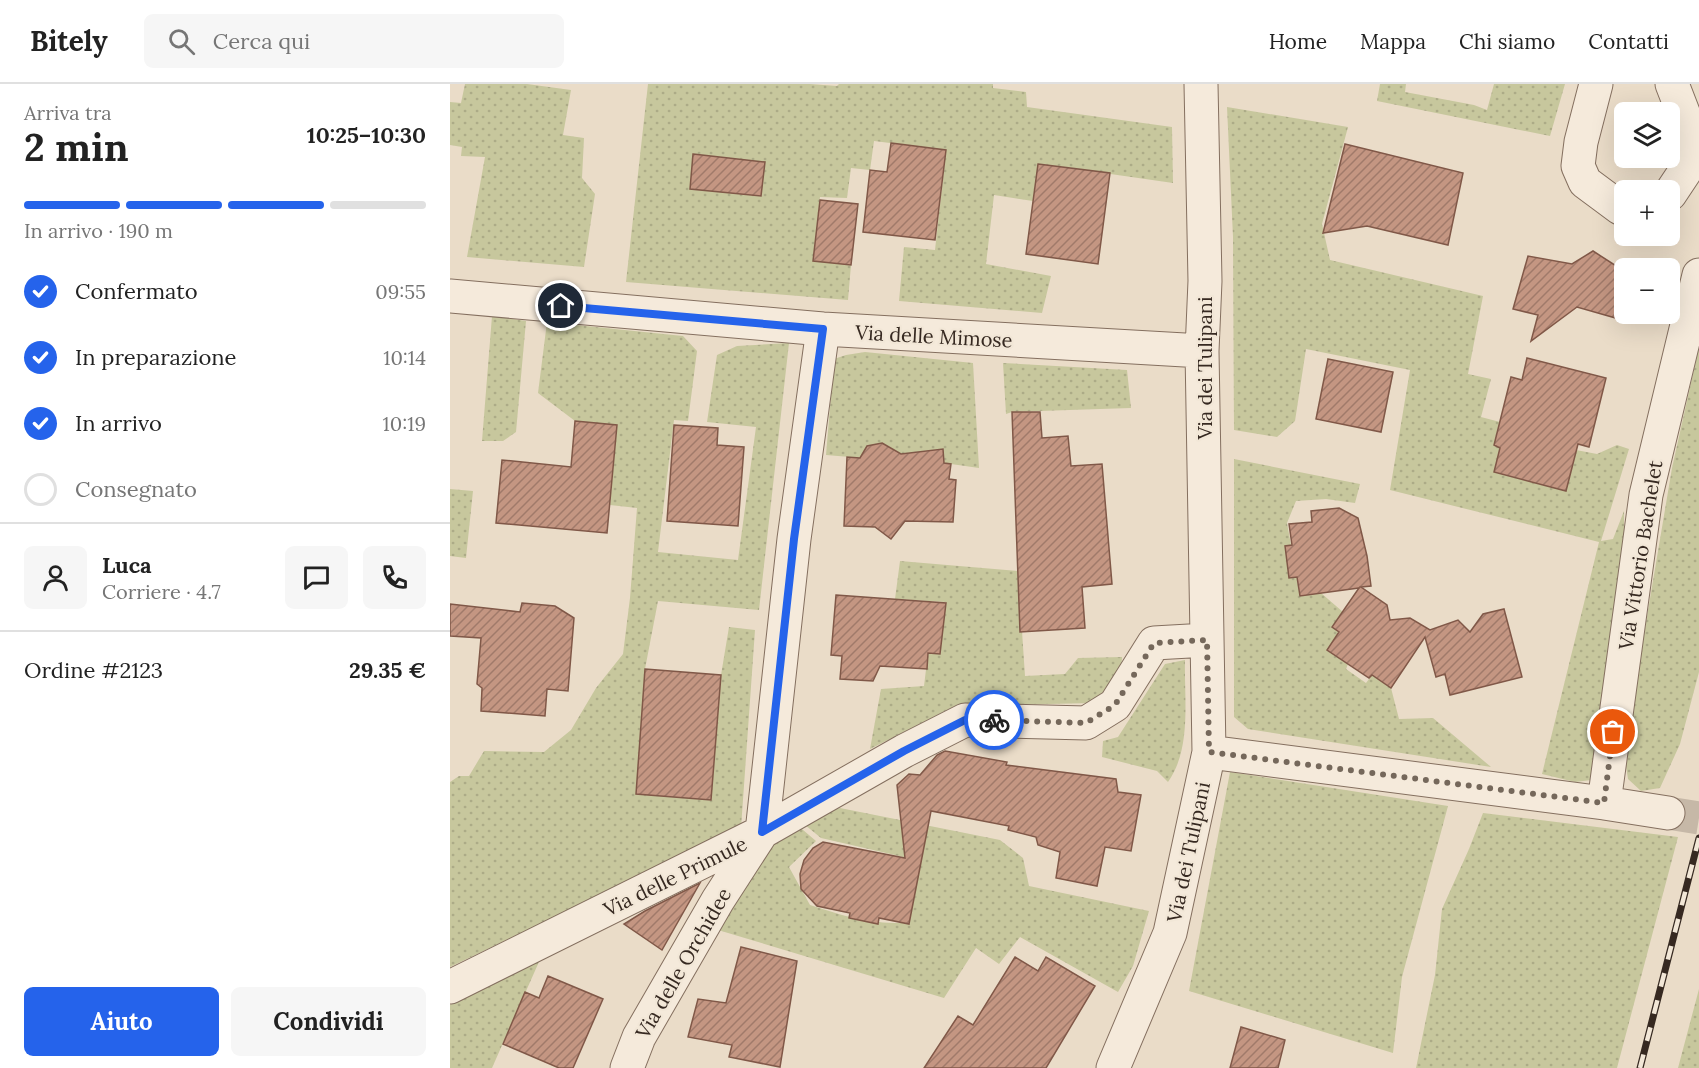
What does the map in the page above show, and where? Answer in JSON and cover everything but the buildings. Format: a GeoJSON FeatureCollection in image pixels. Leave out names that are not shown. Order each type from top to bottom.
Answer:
{"type":"FeatureCollection","features":[{"type":"Feature","properties":{"kind":"street","name":"Via dei Tulipani"},"geometry":{"type":"LineString","coordinates":[[1113,1068],[1170,933],[1209,752],[1202,351],[1205,281],[1201,84]]}},
{"type":"Feature","properties":{"kind":"street"},"geometry":{"type":"LineString","coordinates":[[1596,84],[1581,142],[1578,166],[1586,182],[1614,203]]}},
{"type":"Feature","properties":{"kind":"street"},"geometry":{"type":"LineString","coordinates":[[1672,84],[1696,146],[1688,167],[1679,180]]}},
{"type":"Feature","properties":{"kind":"street","name":"Via Vittorio Bachelet"},"geometry":{"type":"LineString","coordinates":[[1604,803],[1646,495],[1699,275]]}},
{"type":"Feature","properties":{"kind":"street","name":"Via delle Mimose"},"geometry":{"type":"LineString","coordinates":[[450,296],[823,329],[1202,351]]}},
{"type":"Feature","properties":{"kind":"street","name":"Via delle Orchidee"},"geometry":{"type":"LineString","coordinates":[[627,1068],[645,1027],[718,900],[762,832],[794,539],[823,329]]}},
{"type":"Feature","properties":{"kind":"street","name":"Via delle Primule"},"geometry":{"type":"LineString","coordinates":[[450,987],[762,832],[904,751],[965,720],[1086,723],[1115,705],[1154,643],[1207,640]]}},
{"type":"Feature","properties":{"kind":"street"},"geometry":{"type":"LineString","coordinates":[[1209,752],[1668,813]]}},
{"type":"Feature","properties":{"kind":"green space"},"geometry":{"type":"Polygon","coordinates":[[[465,84],[527,84],[571,90],[563,135],[584,138],[582,178],[595,194],[584,267],[467,257],[485,157],[461,156],[462,147],[450,145],[450,102],[461,103],[465,84]]]}},
{"type":"Feature","properties":{"kind":"green space"},"geometry":{"type":"Polygon","coordinates":[[[648,84],[837,86],[839,84],[993,84],[993,88],[1026,92],[1027,107],[1172,127],[1173,183],[1041,164],[1033,201],[994,195],[986,264],[1051,276],[1042,313],[899,301],[904,247],[935,250],[946,150],[874,141],[870,170],[851,168],[847,198],[820,197],[813,261],[851,265],[848,300],[626,282],[648,84]]]}},
{"type":"Feature","properties":{"kind":"green space"},"geometry":{"type":"Polygon","coordinates":[[[1380,84],[1406,84],[1405,92],[1474,105],[1487,110],[1494,84],[1565,84],[1550,136],[1377,101],[1380,84]]]}},
{"type":"Feature","properties":{"kind":"green space"},"geometry":{"type":"Polygon","coordinates":[[[1227,107],[1348,127],[1322,224],[1330,260],[1483,296],[1468,374],[1491,379],[1481,417],[1500,422],[1494,445],[1500,448],[1494,472],[1566,490],[1576,450],[1597,454],[1617,445],[1629,449],[1601,541],[1613,539],[1624,511],[1624,537],[1591,780],[1575,782],[1542,774],[1599,542],[1390,490],[1410,370],[1306,349],[1295,421],[1277,437],[1234,430],[1233,237],[1227,107]]]}},
{"type":"Feature","properties":{"kind":"green space"},"geometry":{"type":"Polygon","coordinates":[[[492,316],[526,321],[516,432],[503,441],[482,441],[492,316]]]}},
{"type":"Feature","properties":{"kind":"green space"},"geometry":{"type":"Polygon","coordinates":[[[547,322],[683,336],[697,351],[688,421],[674,420],[658,552],[738,560],[756,427],[707,422],[717,355],[737,346],[789,343],[759,610],[658,601],[645,669],[636,794],[711,800],[721,675],[729,627],[755,630],[741,828],[450,967],[450,782],[459,776],[469,776],[484,751],[544,752],[571,730],[596,688],[623,654],[637,508],[610,505],[617,425],[575,421],[538,393],[547,322]]]}},
{"type":"Feature","properties":{"kind":"green space"},"geometry":{"type":"Polygon","coordinates":[[[1699,347],[1699,672],[1680,744],[1660,788],[1641,791],[1628,779],[1624,753],[1672,468],[1699,347]]]}},
{"type":"Feature","properties":{"kind":"green space"},"geometry":{"type":"Polygon","coordinates":[[[865,352],[973,363],[979,468],[944,463],[943,449],[919,452],[915,461],[894,458],[890,447],[882,443],[867,446],[862,458],[826,455],[834,359],[865,352]]]}},
{"type":"Feature","properties":{"kind":"green space"},"geometry":{"type":"Polygon","coordinates":[[[1003,363],[1127,370],[1131,408],[1006,414],[1003,363]]]}},
{"type":"Feature","properties":{"kind":"green space"},"geometry":{"type":"Polygon","coordinates":[[[1234,459],[1360,484],[1355,503],[1326,499],[1296,501],[1287,523],[1300,595],[1321,593],[1343,612],[1332,627],[1339,632],[1327,650],[1348,664],[1346,669],[1366,683],[1372,675],[1391,688],[1399,719],[1433,718],[1491,767],[1248,729],[1234,717],[1234,459]]]}},
{"type":"Feature","properties":{"kind":"green space"},"geometry":{"type":"Polygon","coordinates":[[[450,489],[473,491],[466,558],[450,556],[450,489]]]}},
{"type":"Feature","properties":{"kind":"green space"},"geometry":{"type":"Polygon","coordinates":[[[900,561],[1018,571],[1025,676],[1065,674],[1078,658],[1122,657],[1117,677],[1093,703],[955,706],[870,749],[881,689],[924,686],[928,653],[940,654],[946,602],[895,599],[900,561]]]}},
{"type":"Feature","properties":{"kind":"green space"},"geometry":{"type":"Polygon","coordinates":[[[1185,660],[1184,739],[1176,769],[1168,782],[1157,771],[1102,757],[1103,741],[1118,737],[1165,664],[1185,660]]]}},
{"type":"Feature","properties":{"kind":"green space"},"geometry":{"type":"Polygon","coordinates":[[[1230,772],[1448,806],[1402,977],[1393,1053],[1189,991],[1230,772]]]}},
{"type":"Feature","properties":{"kind":"green space"},"geometry":{"type":"Polygon","coordinates":[[[840,808],[1000,840],[1023,858],[1029,886],[1149,911],[1133,966],[1118,992],[1020,937],[999,964],[976,948],[944,998],[718,930],[769,842],[796,824],[816,841],[789,867],[810,905],[858,919],[909,923],[921,861],[821,838],[799,820],[840,808]]]}},
{"type":"Feature","properties":{"kind":"green space"},"geometry":{"type":"Polygon","coordinates":[[[1483,813],[1678,837],[1617,1068],[1416,1068],[1435,975],[1442,909],[1483,813]]]}},
{"type":"Feature","properties":{"kind":"green space"},"geometry":{"type":"Polygon","coordinates":[[[542,955],[492,1068],[450,1068],[450,1005],[542,955]]]}},
{"type":"Feature","properties":{"kind":"green space"},"geometry":{"type":"Polygon","coordinates":[[[1699,989],[1699,1068],[1678,1068],[1699,989]]]}},
{"type":"Feature","properties":{"kind":"tunnel"},"geometry":{"type":"LineString","coordinates":[[1668,813],[1699,818]]}},
{"type":"Feature","properties":{"kind":"railway"},"geometry":{"type":"LineString","coordinates":[[1640,1068],[1699,838]]}},
{"type":"Feature","properties":{"kind":"way so far"},"geometry":{"type":"LineString","coordinates":[[994,720],[1086,723],[1115,705],[1154,643],[1207,640],[1209,752],[1604,803],[1613,732]]}},
{"type":"Feature","properties":{"kind":"route"},"geometry":{"type":"LineString","coordinates":[[561,306],[823,329],[794,539],[762,832],[904,751],[965,720],[994,720]]}}]}
